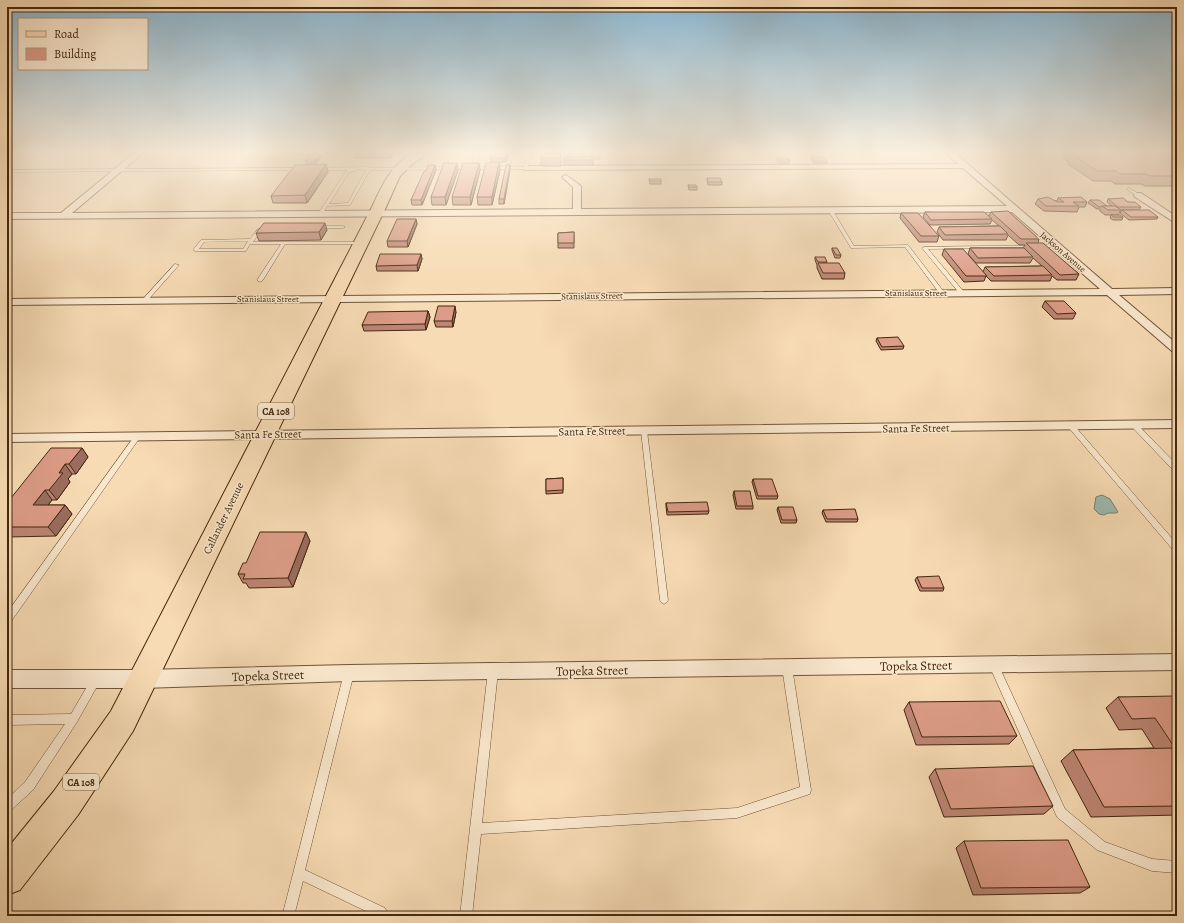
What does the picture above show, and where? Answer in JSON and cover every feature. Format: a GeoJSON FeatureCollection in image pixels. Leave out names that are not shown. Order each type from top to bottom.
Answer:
{"type":"FeatureCollection","features":[{"type":"Feature","properties":{"kind":"main road","name":"Callander Avenue"},"geometry":{"type":"LineString","coordinates":[[7,877],[66,803],[122,721],[383,196]]}},
{"type":"Feature","properties":{"kind":"street"},"geometry":{"type":"LineString","coordinates":[[64,216],[87,196]]}},
{"type":"Feature","properties":{"kind":"street"},"geometry":{"type":"LineString","coordinates":[[577,196],[578,212]]}},
{"type":"Feature","properties":{"kind":"street","name":"Jackson Avenue"},"geometry":{"type":"LineString","coordinates":[[1000,196],[1177,350]]}},
{"type":"Feature","properties":{"kind":"street"},"geometry":{"type":"LineString","coordinates":[[1140,196],[1177,221]]}},
{"type":"Feature","properties":{"kind":"street"},"geometry":{"type":"LineString","coordinates":[[7,216],[1014,208]]}},
{"type":"Feature","properties":{"kind":"street","name":"Stanislaus Street"},"geometry":{"type":"LineString","coordinates":[[7,302],[1177,291]]}},
{"type":"Feature","properties":{"kind":"street","name":"Santa Fe Street"},"geometry":{"type":"LineString","coordinates":[[7,438],[1177,424]]}},
{"type":"Feature","properties":{"kind":"street","name":"Topeka Street"},"geometry":{"type":"LineString","coordinates":[[7,679],[143,679],[349,673],[1177,662]]}},
{"type":"Feature","properties":{"kind":"lane"},"geometry":{"type":"LineString","coordinates":[[320,214],[332,196]]}},
{"type":"Feature","properties":{"kind":"lane"},"geometry":{"type":"LineString","coordinates":[[326,205],[349,204],[353,196]]}},
{"type":"Feature","properties":{"kind":"lane"},"geometry":{"type":"LineString","coordinates":[[830,210],[853,247],[906,246],[942,293]]}},
{"type":"Feature","properties":{"kind":"lane"},"geometry":{"type":"LineString","coordinates":[[312,228],[343,227]]}},
{"type":"Feature","properties":{"kind":"lane"},"geometry":{"type":"LineString","coordinates":[[267,229],[260,230],[251,242],[244,250],[195,250],[203,241],[251,242],[284,243],[360,243]]}},
{"type":"Feature","properties":{"kind":"lane"},"geometry":{"type":"LineString","coordinates":[[260,280],[284,243]]}},
{"type":"Feature","properties":{"kind":"lane"},"geometry":{"type":"LineString","coordinates":[[962,293],[924,248],[1056,246]]}},
{"type":"Feature","properties":{"kind":"lane"},"geometry":{"type":"LineString","coordinates":[[145,300],[177,265]]}},
{"type":"Feature","properties":{"kind":"lane"},"geometry":{"type":"LineString","coordinates":[[1134,425],[1177,469]]}},
{"type":"Feature","properties":{"kind":"lane"},"geometry":{"type":"LineString","coordinates":[[1071,426],[1177,549]]}},
{"type":"Feature","properties":{"kind":"lane"},"geometry":{"type":"LineString","coordinates":[[644,431],[664,600]]}},
{"type":"Feature","properties":{"kind":"lane"},"geometry":{"type":"LineString","coordinates":[[7,620],[138,436]]}},
{"type":"Feature","properties":{"kind":"lane"},"geometry":{"type":"LineString","coordinates":[[994,664],[1061,813],[1101,846],[1152,865],[1177,867]]}},
{"type":"Feature","properties":{"kind":"lane"},"geometry":{"type":"LineString","coordinates":[[476,829],[737,813],[806,790],[787,667]]}},
{"type":"Feature","properties":{"kind":"lane"},"geometry":{"type":"LineString","coordinates":[[466,916],[493,671]]}},
{"type":"Feature","properties":{"kind":"lane"},"geometry":{"type":"LineString","coordinates":[[289,913],[349,673]]}},
{"type":"Feature","properties":{"kind":"lane"},"geometry":{"type":"LineString","coordinates":[[7,806],[29,786],[74,719],[97,678]]}},
{"type":"Feature","properties":{"kind":"lane"},"geometry":{"type":"LineString","coordinates":[[7,720],[74,719]]}},
{"type":"Feature","properties":{"kind":"lane"},"geometry":{"type":"LineString","coordinates":[[299,873],[381,912],[380,916]]}},
{"type":"Feature","properties":{"kind":"water"},"geometry":{"type":"Polygon","coordinates":[[[1102,495],[1110,499],[1118,512],[1104,515],[1099,514],[1094,509],[1096,497],[1102,495]]]}},
{"type":"Feature","properties":{"kind":"building"},"geometry":{"type":"Polygon","coordinates":[[[413,196],[423,196],[421,200],[411,200],[413,196]]]}},
{"type":"Feature","properties":{"kind":"building"},"geometry":{"type":"Polygon","coordinates":[[[431,196],[445,196],[445,197],[431,196]]]}},
{"type":"Feature","properties":{"kind":"building"},"geometry":{"type":"Polygon","coordinates":[[[452,196],[470,196],[470,197],[452,196]]]}},
{"type":"Feature","properties":{"kind":"building"},"geometry":{"type":"Polygon","coordinates":[[[477,196],[492,196],[492,197],[477,196]]]}},
{"type":"Feature","properties":{"kind":"building"},"geometry":{"type":"Polygon","coordinates":[[[500,196],[505,196],[504,199],[499,199],[500,196]]]}},
{"type":"Feature","properties":{"kind":"building"},"geometry":{"type":"Polygon","coordinates":[[[1048,197],[1057,202],[1064,202],[1058,198],[1081,197],[1087,202],[1073,202],[1079,206],[1046,206],[1038,199],[1048,197]]]}},
{"type":"Feature","properties":{"kind":"building"},"geometry":{"type":"Polygon","coordinates":[[[1123,198],[1128,202],[1135,202],[1141,207],[1118,207],[1108,199],[1123,198]]]}},
{"type":"Feature","properties":{"kind":"building"},"geometry":{"type":"Polygon","coordinates":[[[1090,200],[1099,200],[1107,206],[1099,207],[1090,200]]]}},
{"type":"Feature","properties":{"kind":"building"},"geometry":{"type":"Polygon","coordinates":[[[1102,206],[1115,206],[1121,210],[1108,210],[1102,206]]]}},
{"type":"Feature","properties":{"kind":"building"},"geometry":{"type":"Polygon","coordinates":[[[1122,210],[1149,210],[1158,217],[1131,217],[1122,210]]]}},
{"type":"Feature","properties":{"kind":"building"},"geometry":{"type":"Polygon","coordinates":[[[1008,211],[1039,239],[1021,239],[991,212],[1008,211]]]}},
{"type":"Feature","properties":{"kind":"building"},"geometry":{"type":"Polygon","coordinates":[[[925,212],[984,212],[992,219],[931,220],[925,212]]]}},
{"type":"Feature","properties":{"kind":"building"},"geometry":{"type":"Polygon","coordinates":[[[901,213],[918,213],[939,236],[921,236],[901,213]]]}},
{"type":"Feature","properties":{"kind":"building"},"geometry":{"type":"Polygon","coordinates":[[[1111,215],[1120,215],[1123,217],[1114,217],[1111,215]]]}},
{"type":"Feature","properties":{"kind":"building"},"geometry":{"type":"Polygon","coordinates":[[[397,219],[416,219],[407,241],[387,241],[397,219]]]}},
{"type":"Feature","properties":{"kind":"building"},"geometry":{"type":"Polygon","coordinates":[[[264,223],[325,223],[319,232],[256,233],[264,223]]]}},
{"type":"Feature","properties":{"kind":"building"},"geometry":{"type":"Polygon","coordinates":[[[1000,226],[1008,234],[945,235],[939,227],[1000,226]]]}},
{"type":"Feature","properties":{"kind":"building"},"geometry":{"type":"Polygon","coordinates":[[[574,232],[574,243],[558,243],[558,233],[574,232]]]}},
{"type":"Feature","properties":{"kind":"building"},"geometry":{"type":"Polygon","coordinates":[[[1026,243],[1043,243],[1079,274],[1060,275],[1026,243]]]}},
{"type":"Feature","properties":{"kind":"building"},"geometry":{"type":"Polygon","coordinates":[[[832,248],[837,248],[841,255],[836,255],[832,248]]]}},
{"type":"Feature","properties":{"kind":"building"},"geometry":{"type":"Polygon","coordinates":[[[970,248],[1024,248],[1033,257],[978,258],[970,248]]]}},
{"type":"Feature","properties":{"kind":"building"},"geometry":{"type":"Polygon","coordinates":[[[944,249],[963,249],[987,276],[966,276],[944,249]]]}},
{"type":"Feature","properties":{"kind":"building"},"geometry":{"type":"Polygon","coordinates":[[[380,254],[421,254],[417,265],[376,266],[380,254]]]}},
{"type":"Feature","properties":{"kind":"building"},"geometry":{"type":"Polygon","coordinates":[[[815,257],[825,257],[827,262],[818,262],[815,257]]]}},
{"type":"Feature","properties":{"kind":"building"},"geometry":{"type":"Polygon","coordinates":[[[818,263],[839,263],[845,273],[823,273],[818,263]]]}},
{"type":"Feature","properties":{"kind":"building"},"geometry":{"type":"Polygon","coordinates":[[[1043,266],[1052,275],[994,276],[985,267],[1043,266]]]}},
{"type":"Feature","properties":{"kind":"building"},"geometry":{"type":"Polygon","coordinates":[[[1045,301],[1064,301],[1076,313],[1057,314],[1045,301]]]}},
{"type":"Feature","properties":{"kind":"building"},"geometry":{"type":"Polygon","coordinates":[[[438,306],[455,306],[452,321],[434,321],[438,306]]]}},
{"type":"Feature","properties":{"kind":"building"},"geometry":{"type":"Polygon","coordinates":[[[428,311],[425,324],[362,325],[368,312],[428,311]]]}},
{"type":"Feature","properties":{"kind":"building"},"geometry":{"type":"Polygon","coordinates":[[[898,337],[904,346],[882,347],[877,338],[898,337]]]}},
{"type":"Feature","properties":{"kind":"building"},"geometry":{"type":"Polygon","coordinates":[[[51,448],[82,448],[69,464],[65,464],[59,473],[63,473],[49,490],[45,490],[33,505],[65,505],[48,527],[7,527],[7,503],[51,448]]]}},
{"type":"Feature","properties":{"kind":"building"},"geometry":{"type":"Polygon","coordinates":[[[563,478],[563,490],[546,491],[546,479],[563,478]]]}},
{"type":"Feature","properties":{"kind":"building"},"geometry":{"type":"Polygon","coordinates":[[[753,479],[772,479],[778,496],[758,496],[753,479]]]}},
{"type":"Feature","properties":{"kind":"building"},"geometry":{"type":"Polygon","coordinates":[[[734,491],[750,491],[753,506],[737,506],[734,491]]]}},
{"type":"Feature","properties":{"kind":"building"},"geometry":{"type":"Polygon","coordinates":[[[707,502],[709,511],[668,512],[666,503],[707,502]]]}},
{"type":"Feature","properties":{"kind":"building"},"geometry":{"type":"Polygon","coordinates":[[[778,507],[793,507],[797,520],[782,520],[778,507]]]}},
{"type":"Feature","properties":{"kind":"building"},"geometry":{"type":"Polygon","coordinates":[[[855,509],[858,519],[827,519],[823,510],[855,509]]]}},
{"type":"Feature","properties":{"kind":"building"},"geometry":{"type":"Polygon","coordinates":[[[260,532],[306,532],[288,578],[243,579],[245,574],[238,574],[243,563],[246,563],[260,532]]]}},
{"type":"Feature","properties":{"kind":"building"},"geometry":{"type":"Polygon","coordinates":[[[939,576],[944,588],[922,588],[917,577],[939,576]]]}},
{"type":"Feature","properties":{"kind":"building"},"geometry":{"type":"Polygon","coordinates":[[[1175,696],[1177,699],[1177,806],[1104,807],[1073,750],[1175,748],[1155,718],[1132,719],[1118,697],[1175,696]]]}},
{"type":"Feature","properties":{"kind":"building"},"geometry":{"type":"Polygon","coordinates":[[[1000,701],[1017,736],[922,737],[909,702],[1000,701]]]}},
{"type":"Feature","properties":{"kind":"building"},"geometry":{"type":"Polygon","coordinates":[[[1033,766],[1053,806],[951,809],[935,769],[1033,766]]]}},
{"type":"Feature","properties":{"kind":"building"},"geometry":{"type":"Polygon","coordinates":[[[1068,840],[1090,887],[981,888],[964,841],[1068,840]]]}}]}
